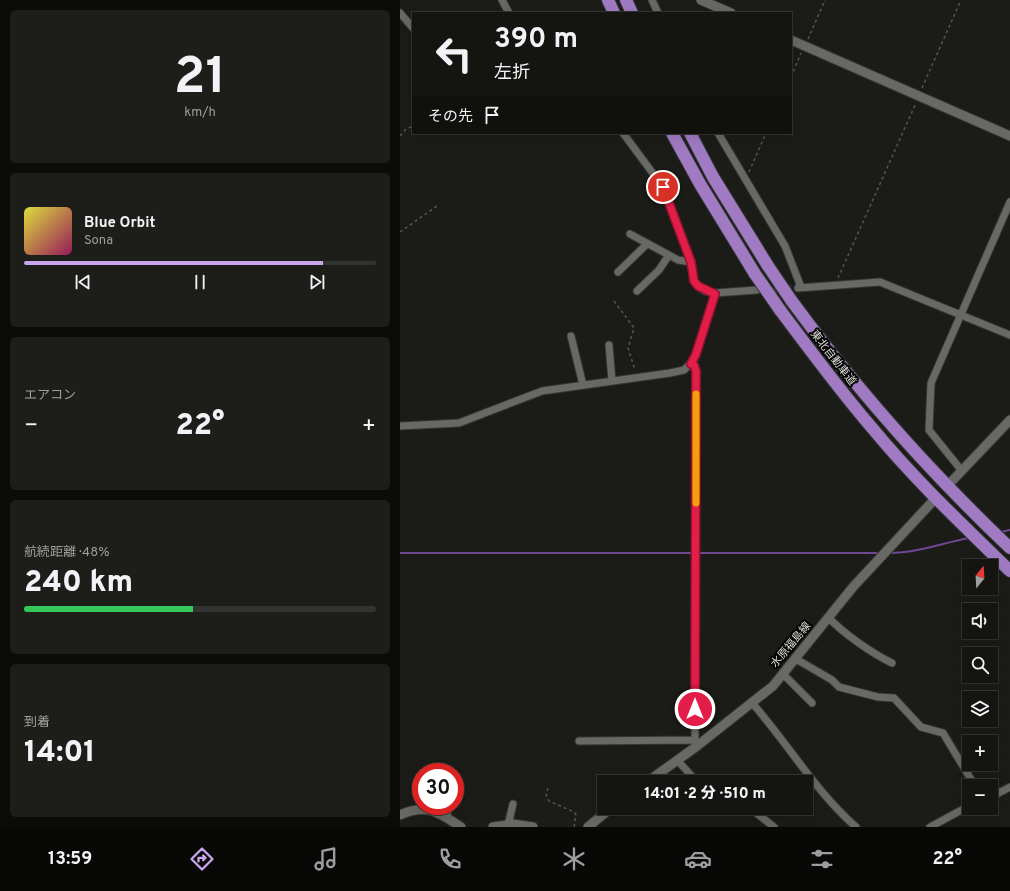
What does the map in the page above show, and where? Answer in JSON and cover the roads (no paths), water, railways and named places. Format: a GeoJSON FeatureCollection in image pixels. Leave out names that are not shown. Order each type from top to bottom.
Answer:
{"type":"FeatureCollection","features":[{"type":"Feature","properties":{"kind":"highway"},"geometry":{"type":"LineString","coordinates":[[608,0],[614,12]]}},
{"type":"Feature","properties":{"kind":"highway"},"geometry":{"type":"LineString","coordinates":[[626,0],[632,12]]}},
{"type":"Feature","properties":{"kind":"highway","name":"東北自動車道"},"geometry":{"type":"LineString","coordinates":[[673,134],[700,184],[755,274],[827,372],[874,430],[938,504],[1010,571]]}},
{"type":"Feature","properties":{"kind":"highway","name":"東北自動車道"},"geometry":{"type":"LineString","coordinates":[[691,134],[713,177],[768,266],[822,342],[880,413],[957,498],[1010,548]]}},
{"type":"Feature","properties":{"kind":"main road"},"geometry":{"type":"LineString","coordinates":[[701,0],[728,12]]}},
{"type":"Feature","properties":{"kind":"main road"},"geometry":{"type":"LineString","coordinates":[[792,40],[1010,136]]}},
{"type":"Feature","properties":{"kind":"main road"},"geometry":{"type":"LineString","coordinates":[[952,481],[1010,420]]}},
{"type":"Feature","properties":{"kind":"main road","name":"水原福島線"},"geometry":{"type":"LineString","coordinates":[[657,775],[678,761],[696,743],[753,704],[796,659],[853,587],[885,553],[938,504]]}},
{"type":"Feature","properties":{"kind":"main road"},"geometry":{"type":"LineString","coordinates":[[400,815],[412,809]]}},
{"type":"Feature","properties":{"kind":"main road"},"geometry":{"type":"LineString","coordinates":[[442,815],[461,827]]}},
{"type":"Feature","properties":{"kind":"main road"},"geometry":{"type":"LineString","coordinates":[[588,827],[603,815]]}},
{"type":"Feature","properties":{"kind":"main road"},"geometry":{"type":"LineString","coordinates":[[493,827],[508,825],[533,827]]}},
{"type":"Feature","properties":{"kind":"street"},"geometry":{"type":"LineString","coordinates":[[502,0],[507,12]]}},
{"type":"Feature","properties":{"kind":"street"},"geometry":{"type":"LineString","coordinates":[[652,0],[658,12]]}},
{"type":"Feature","properties":{"kind":"street"},"geometry":{"type":"LineString","coordinates":[[400,14],[412,27]]}},
{"type":"Feature","properties":{"kind":"street"},"geometry":{"type":"LineString","coordinates":[[624,134],[663,187],[691,262],[694,281],[698,286],[715,294],[757,290]]}},
{"type":"Feature","properties":{"kind":"street"},"geometry":{"type":"LineString","coordinates":[[719,134],[743,178],[785,246],[799,287],[880,282],[1010,335]]}},
{"type":"Feature","properties":{"kind":"street"},"geometry":{"type":"LineString","coordinates":[[962,471],[929,430],[930,383],[1010,202]]}},
{"type":"Feature","properties":{"kind":"street"},"geometry":{"type":"LineString","coordinates":[[630,234],[678,260],[691,262]]}},
{"type":"Feature","properties":{"kind":"street"},"geometry":{"type":"LineString","coordinates":[[618,272],[647,244]]}},
{"type":"Feature","properties":{"kind":"street"},"geometry":{"type":"LineString","coordinates":[[637,291],[659,270],[669,255]]}},
{"type":"Feature","properties":{"kind":"street"},"geometry":{"type":"LineString","coordinates":[[400,426],[459,423],[533,393],[670,374],[684,370],[691,364],[696,354],[715,294]]}},
{"type":"Feature","properties":{"kind":"street"},"geometry":{"type":"LineString","coordinates":[[571,336],[583,385]]}},
{"type":"Feature","properties":{"kind":"street"},"geometry":{"type":"LineString","coordinates":[[609,345],[612,381]]}},
{"type":"Feature","properties":{"kind":"street"},"geometry":{"type":"LineString","coordinates":[[579,741],[696,743],[696,371],[694,365],[691,364]]}},
{"type":"Feature","properties":{"kind":"street"},"geometry":{"type":"LineString","coordinates":[[829,618],[836,626],[878,657],[892,663]]}},
{"type":"Feature","properties":{"kind":"street"},"geometry":{"type":"LineString","coordinates":[[796,659],[832,680],[839,687],[878,697],[894,698],[922,727],[943,733],[971,779]]}},
{"type":"Feature","properties":{"kind":"street"},"geometry":{"type":"LineString","coordinates":[[783,674],[812,703]]}},
{"type":"Feature","properties":{"kind":"street"},"geometry":{"type":"LineString","coordinates":[[753,704],[778,732],[832,804],[856,827]]}},
{"type":"Feature","properties":{"kind":"street"},"geometry":{"type":"LineString","coordinates":[[678,761],[691,775]]}},
{"type":"Feature","properties":{"kind":"street"},"geometry":{"type":"LineString","coordinates":[[998,793],[1010,787]]}},
{"type":"Feature","properties":{"kind":"street"},"geometry":{"type":"LineString","coordinates":[[508,825],[513,804]]}},
{"type":"Feature","properties":{"kind":"street"},"geometry":{"type":"LineString","coordinates":[[930,827],[962,810]]}},
{"type":"Feature","properties":{"kind":"street"},"geometry":{"type":"LineString","coordinates":[[759,815],[774,827]]}},
{"type":"Feature","properties":{"kind":"waterway"},"geometry":{"type":"LineString","coordinates":[[1001,532],[1010,530]]}},
{"type":"Feature","properties":{"kind":"waterway"},"geometry":{"type":"LineString","coordinates":[[889,553],[919,550],[969,538]]}},
{"type":"Feature","properties":{"kind":"waterway"},"geometry":{"type":"LineString","coordinates":[[400,553],[881,553]]}},
{"type":"Feature","properties":{"kind":"tunnel"},"geometry":{"type":"LineString","coordinates":[[763,289],[798,288]]}}]}
